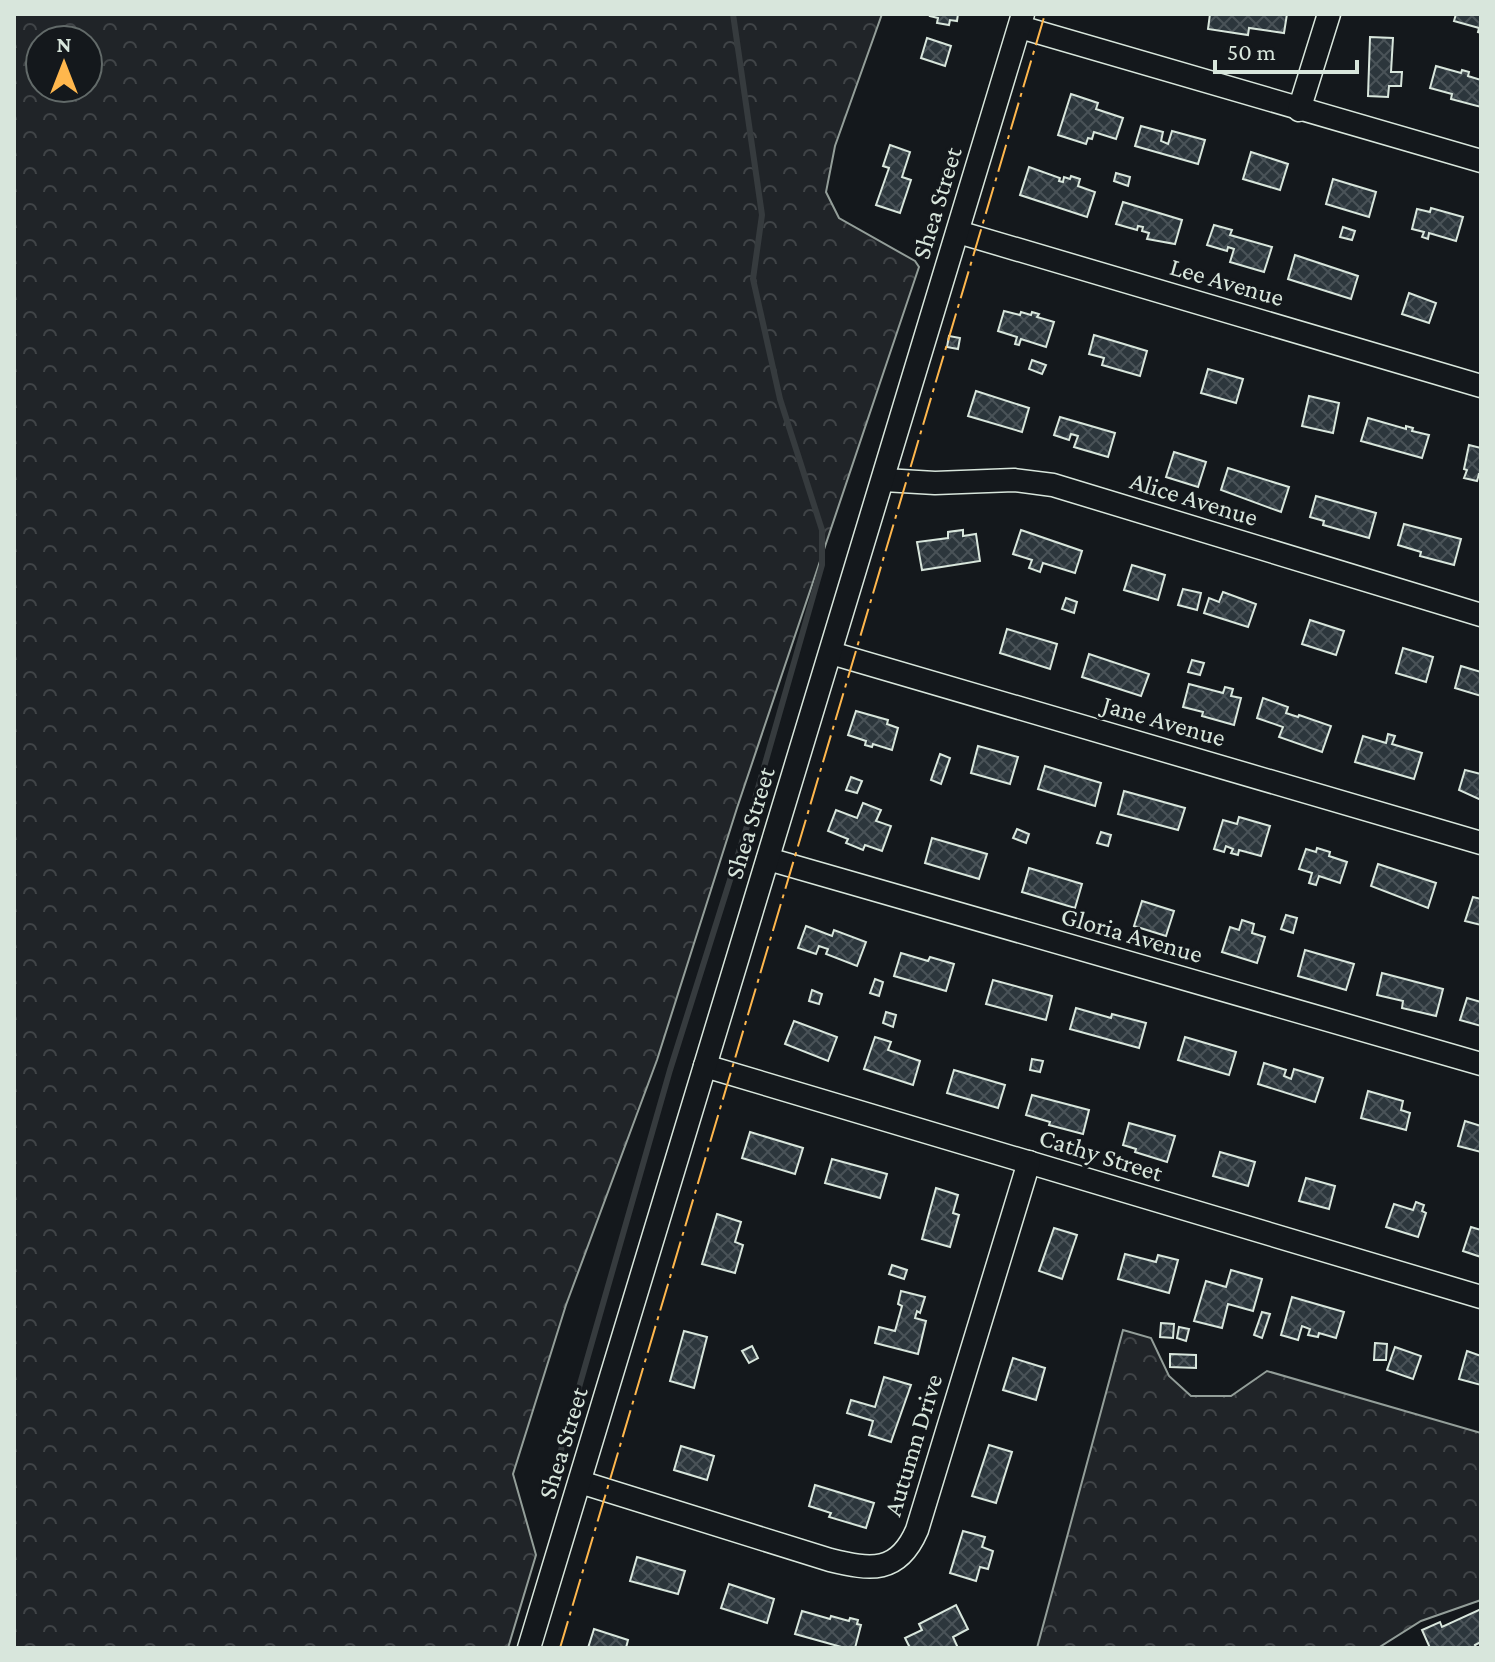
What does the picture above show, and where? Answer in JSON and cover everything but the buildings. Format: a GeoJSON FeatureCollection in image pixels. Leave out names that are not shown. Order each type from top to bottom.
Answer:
{"type":"FeatureCollection","features":[{"type":"Feature","properties":{"kind":"street"},"geometry":{"type":"LineString","coordinates":[[1299,110],[1329,14]]}},
{"type":"Feature","properties":{"kind":"street"},"geometry":{"type":"LineString","coordinates":[[1022,21],[1299,110],[1481,161]]}},
{"type":"Feature","properties":{"kind":"street","name":"Shea Street"},"geometry":{"type":"LineString","coordinates":[[529,1648],[1022,21]]}},
{"type":"Feature","properties":{"kind":"street","name":"Lee Avenue"},"geometry":{"type":"LineString","coordinates":[[958,232],[1481,386]]}},
{"type":"Feature","properties":{"kind":"street","name":"Alice Avenue"},"geometry":{"type":"LineString","coordinates":[[884,480],[935,483],[1014,480],[1053,485],[1481,615]]}},
{"type":"Feature","properties":{"kind":"street","name":"Jane Avenue"},"geometry":{"type":"LineString","coordinates":[[831,653],[1481,843]]}},
{"type":"Feature","properties":{"kind":"street","name":"Gloria Avenue"},"geometry":{"type":"LineString","coordinates":[[768,859],[1481,1064]]}},
{"type":"Feature","properties":{"kind":"street","name":"Cathy Street"},"geometry":{"type":"LineString","coordinates":[[705,1066],[1481,1297]]}},
{"type":"Feature","properties":{"kind":"street","name":"Autumn Drive"},"geometry":{"type":"LineString","coordinates":[[580,1482],[830,1560],[870,1567],[895,1562],[905,1554],[917,1530],[1029,1162]]}},
{"type":"Feature","properties":{"kind":"green space"},"geometry":{"type":"Polygon","coordinates":[[[14,14],[882,14],[835,146],[826,192],[839,218],[915,261],[919,267],[737,808],[657,1060],[566,1305],[513,1474],[536,1555],[508,1648],[14,1648],[14,14]]]}},
{"type":"Feature","properties":{"kind":"green space"},"geometry":{"type":"Polygon","coordinates":[[[1123,1330],[1151,1338],[1169,1376],[1191,1396],[1231,1396],[1267,1371],[1481,1433],[1481,1600],[1421,1621],[1378,1648],[1037,1648],[1123,1330]]]}},
{"type":"Feature","properties":{"kind":"waterway"},"geometry":{"type":"LineString","coordinates":[[549,1492],[670,1070],[748,823],[822,565],[822,530],[780,399],[753,279],[762,215],[733,14]]}},
{"type":"Feature","properties":{"kind":"power"},"geometry":{"type":"LineString","coordinates":[[560,1648],[1045,14]]}}]}
